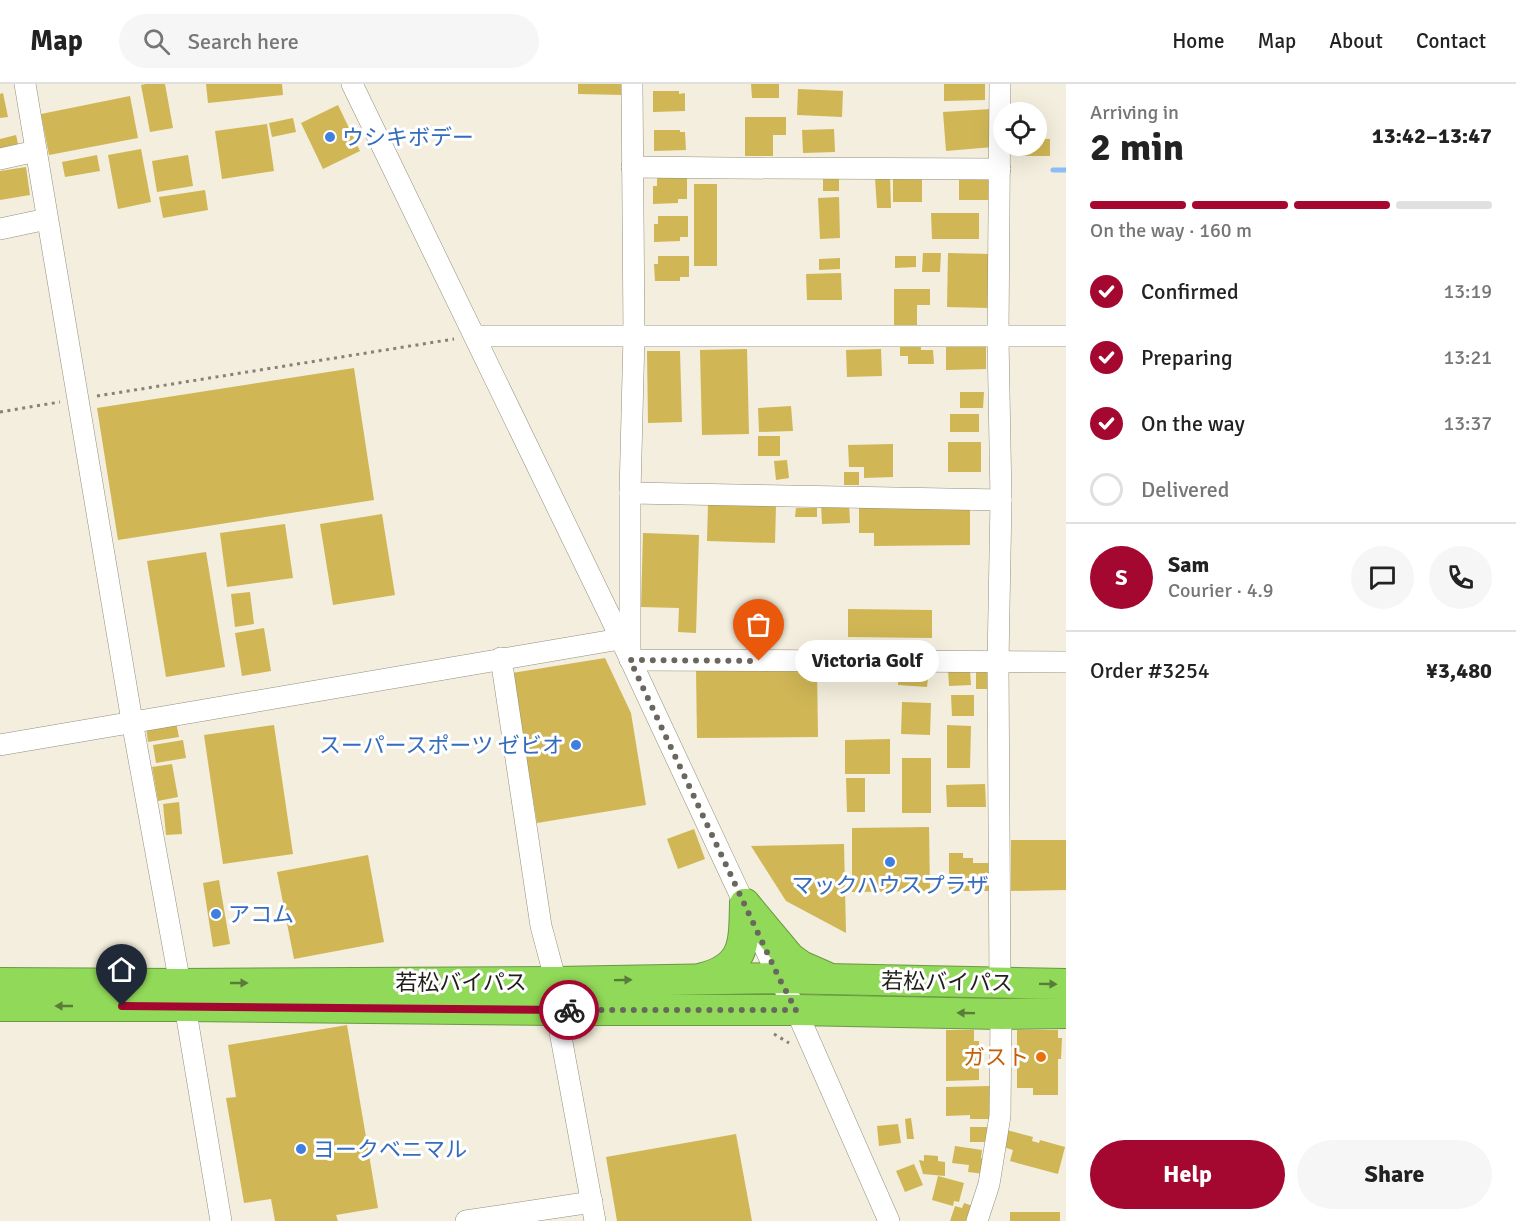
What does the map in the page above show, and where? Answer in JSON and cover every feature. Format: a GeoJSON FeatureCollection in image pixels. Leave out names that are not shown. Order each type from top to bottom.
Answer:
{"type":"FeatureCollection","features":[{"type":"Feature","properties":{"kind":"highway"},"geometry":{"type":"LineString","coordinates":[[701,979],[721,972],[740,955],[745,904]]}},
{"type":"Feature","properties":{"kind":"highway"},"geometry":{"type":"LineString","coordinates":[[745,904],[790,958],[814,973],[833,979]]}},
{"type":"Feature","properties":{"kind":"highway","name":"若松バイパス"},"geometry":{"type":"LineString","coordinates":[[556,996],[701,979],[779,978],[1066,984]]}},
{"type":"Feature","properties":{"kind":"highway","name":"若松バイパス"},"geometry":{"type":"LineString","coordinates":[[0,983],[183,995]]}},
{"type":"Feature","properties":{"kind":"highway","name":"若松バイパス"},"geometry":{"type":"LineString","coordinates":[[0,1006],[183,995],[556,996],[796,1010],[1066,1013]]}},
{"type":"Feature","properties":{"kind":"street"},"geometry":{"type":"LineString","coordinates":[[25,84],[132,721],[183,995],[220,1221]]}},
{"type":"Feature","properties":{"kind":"street"},"geometry":{"type":"LineString","coordinates":[[352,84],[796,1010],[889,1221]]}},
{"type":"Feature","properties":{"kind":"street"},"geometry":{"type":"LineString","coordinates":[[630,660],[630,493],[634,336],[632,84]]}},
{"type":"Feature","properties":{"kind":"street"},"geometry":{"type":"LineString","coordinates":[[1000,84],[998,337],[1001,500],[998,663],[1000,983]]}},
{"type":"Feature","properties":{"kind":"street"},"geometry":{"type":"LineString","coordinates":[[0,159],[36,152]]}},
{"type":"Feature","properties":{"kind":"street"},"geometry":{"type":"LineString","coordinates":[[632,166],[1000,169]]}},
{"type":"Feature","properties":{"kind":"street"},"geometry":{"type":"LineString","coordinates":[[0,229],[47,219]]}},
{"type":"Feature","properties":{"kind":"street"},"geometry":{"type":"LineString","coordinates":[[474,336],[1066,336]]}},
{"type":"Feature","properties":{"kind":"street"},"geometry":{"type":"LineString","coordinates":[[630,493],[1001,500]]}},
{"type":"Feature","properties":{"kind":"street"},"geometry":{"type":"LineString","coordinates":[[0,745],[620,639]]}},
{"type":"Feature","properties":{"kind":"street"},"geometry":{"type":"LineString","coordinates":[[466,1221],[594,1212],[556,996],[541,926],[501,658]]}},
{"type":"Feature","properties":{"kind":"street"},"geometry":{"type":"LineString","coordinates":[[630,660],[1066,662]]}},
{"type":"Feature","properties":{"kind":"street"},"geometry":{"type":"LineString","coordinates":[[977,1221],[989,1184],[1000,1116],[1001,1014]]}},
{"type":"Feature","properties":{"kind":"path"},"geometry":{"type":"LineString","coordinates":[[0,412],[474,336]]}},
{"type":"Feature","properties":{"kind":"path"},"geometry":{"type":"LineString","coordinates":[[769,1032],[795,1047]]}},
{"type":"Feature","properties":{"kind":"building"},"geometry":{"type":"Polygon","coordinates":[[[165,84],[173,128],[150,132],[141,85],[165,84]]]}},
{"type":"Feature","properties":{"kind":"building"},"geometry":{"type":"Polygon","coordinates":[[[206,84],[282,84],[283,95],[208,103],[206,84]]]}},
{"type":"Feature","properties":{"kind":"building"},"geometry":{"type":"Polygon","coordinates":[[[578,84],[624,84],[624,95],[578,94],[578,84]]]}},
{"type":"Feature","properties":{"kind":"building"},"geometry":{"type":"Polygon","coordinates":[[[751,84],[779,84],[779,98],[752,98],[751,84]]]}},
{"type":"Feature","properties":{"kind":"building"},"geometry":{"type":"Polygon","coordinates":[[[944,84],[985,84],[985,100],[944,101],[944,84]]]}},
{"type":"Feature","properties":{"kind":"building"},"geometry":{"type":"Polygon","coordinates":[[[798,89],[843,91],[842,117],[797,115],[798,89]]]}},
{"type":"Feature","properties":{"kind":"building"},"geometry":{"type":"Polygon","coordinates":[[[653,91],[685,93],[685,111],[653,112],[653,91]]]}},
{"type":"Feature","properties":{"kind":"building"},"geometry":{"type":"Polygon","coordinates":[[[3,93],[8,117],[0,118],[0,94],[3,93]]]}},
{"type":"Feature","properties":{"kind":"building"},"geometry":{"type":"Polygon","coordinates":[[[130,96],[138,138],[49,155],[41,114],[130,96]]]}},
{"type":"Feature","properties":{"kind":"building","name":"ウシキボデー"},"geometry":{"type":"Polygon","coordinates":[[[338,105],[360,151],[323,169],[301,123],[338,105]]]}},
{"type":"Feature","properties":{"kind":"building"},"geometry":{"type":"Polygon","coordinates":[[[991,109],[993,147],[946,151],[943,112],[991,109]]]}},
{"type":"Feature","properties":{"kind":"building"},"geometry":{"type":"Polygon","coordinates":[[[745,117],[786,117],[786,135],[773,135],[773,156],[745,156],[745,117]]]}},
{"type":"Feature","properties":{"kind":"building"},"geometry":{"type":"Polygon","coordinates":[[[293,118],[296,132],[272,137],[269,123],[293,118]]]}},
{"type":"Feature","properties":{"kind":"building"},"geometry":{"type":"Polygon","coordinates":[[[267,124],[274,171],[222,179],[215,131],[267,124]]]}},
{"type":"Feature","properties":{"kind":"building"},"geometry":{"type":"Polygon","coordinates":[[[834,129],[835,152],[803,153],[802,130],[834,129]]]}},
{"type":"Feature","properties":{"kind":"building"},"geometry":{"type":"Polygon","coordinates":[[[654,130],[685,132],[686,150],[654,151],[654,130]]]}},
{"type":"Feature","properties":{"kind":"building"},"geometry":{"type":"Polygon","coordinates":[[[16,135],[19,148],[0,153],[0,139],[16,135]]]}},
{"type":"Feature","properties":{"kind":"building"},"geometry":{"type":"Polygon","coordinates":[[[1047,139],[1050,139],[1050,156],[1047,156],[1047,139]]]}},
{"type":"Feature","properties":{"kind":"building"},"geometry":{"type":"Polygon","coordinates":[[[141,149],[151,202],[118,209],[108,155],[141,149]]]}},
{"type":"Feature","properties":{"kind":"building"},"geometry":{"type":"Polygon","coordinates":[[[97,155],[100,171],[65,177],[62,162],[97,155]]]}},
{"type":"Feature","properties":{"kind":"building"},"geometry":{"type":"Polygon","coordinates":[[[188,155],[193,186],[157,192],[152,161],[188,155]]]}},
{"type":"Feature","properties":{"kind":"building"},"geometry":{"type":"Polygon","coordinates":[[[26,167],[30,195],[0,200],[0,171],[26,167]]]}},
{"type":"Feature","properties":{"kind":"building"},"geometry":{"type":"Polygon","coordinates":[[[959,175],[990,175],[989,200],[959,200],[959,175]]]}},
{"type":"Feature","properties":{"kind":"building"},"geometry":{"type":"Polygon","coordinates":[[[893,176],[922,176],[922,202],[893,202],[893,176]]]}},
{"type":"Feature","properties":{"kind":"building"},"geometry":{"type":"Polygon","coordinates":[[[823,177],[839,177],[839,191],[823,191],[823,177]]]}},
{"type":"Feature","properties":{"kind":"building"},"geometry":{"type":"Polygon","coordinates":[[[890,177],[891,208],[877,208],[875,178],[890,177]]]}},
{"type":"Feature","properties":{"kind":"building"},"geometry":{"type":"Polygon","coordinates":[[[657,178],[687,178],[687,199],[678,199],[678,203],[653,204],[653,186],[657,186],[657,178]]]}},
{"type":"Feature","properties":{"kind":"building"},"geometry":{"type":"Polygon","coordinates":[[[694,184],[717,184],[717,266],[694,266],[694,184]]]}},
{"type":"Feature","properties":{"kind":"building"},"geometry":{"type":"Polygon","coordinates":[[[205,190],[208,210],[163,218],[159,197],[205,190]]]}},
{"type":"Feature","properties":{"kind":"building"},"geometry":{"type":"Polygon","coordinates":[[[839,197],[840,238],[820,239],[818,198],[839,197]]]}},
{"type":"Feature","properties":{"kind":"building"},"geometry":{"type":"Polygon","coordinates":[[[931,213],[979,213],[979,239],[932,239],[931,213]]]}},
{"type":"Feature","properties":{"kind":"building"},"geometry":{"type":"Polygon","coordinates":[[[658,216],[688,216],[688,237],[680,237],[680,241],[654,242],[654,224],[658,224],[658,216]]]}},
{"type":"Feature","properties":{"kind":"building"},"geometry":{"type":"Polygon","coordinates":[[[923,253],[941,253],[940,272],[922,272],[923,253]]]}},
{"type":"Feature","properties":{"kind":"building"},"geometry":{"type":"Polygon","coordinates":[[[948,253],[991,254],[989,308],[947,307],[948,253]]]}},
{"type":"Feature","properties":{"kind":"building"},"geometry":{"type":"Polygon","coordinates":[[[658,256],[689,256],[689,277],[680,277],[680,281],[655,281],[654,264],[658,264],[658,256]]]}},
{"type":"Feature","properties":{"kind":"building"},"geometry":{"type":"Polygon","coordinates":[[[895,256],[916,256],[916,267],[895,268],[895,256]]]}},
{"type":"Feature","properties":{"kind":"building"},"geometry":{"type":"Polygon","coordinates":[[[840,258],[840,269],[819,270],[819,259],[840,258]]]}},
{"type":"Feature","properties":{"kind":"building"},"geometry":{"type":"Polygon","coordinates":[[[841,273],[842,300],[807,300],[806,274],[841,273]]]}},
{"type":"Feature","properties":{"kind":"building"},"geometry":{"type":"Polygon","coordinates":[[[894,289],[930,289],[930,305],[917,305],[917,325],[894,325],[894,289]]]}},
{"type":"Feature","properties":{"kind":"building"},"geometry":{"type":"Polygon","coordinates":[[[986,341],[986,369],[946,370],[946,342],[986,341]]]}},
{"type":"Feature","properties":{"kind":"building"},"geometry":{"type":"Polygon","coordinates":[[[900,343],[921,343],[921,350],[933,350],[934,364],[908,364],[908,356],[900,356],[900,343]]]}},
{"type":"Feature","properties":{"kind":"building"},"geometry":{"type":"Polygon","coordinates":[[[747,349],[749,434],[702,435],[700,350],[747,349]]]}},
{"type":"Feature","properties":{"kind":"building"},"geometry":{"type":"Polygon","coordinates":[[[881,349],[882,376],[847,377],[846,350],[881,349]]]}},
{"type":"Feature","properties":{"kind":"building"},"geometry":{"type":"Polygon","coordinates":[[[647,351],[680,351],[682,422],[648,423],[647,351]]]}},
{"type":"Feature","properties":{"kind":"building"},"geometry":{"type":"Polygon","coordinates":[[[354,368],[374,500],[118,540],[97,408],[354,368]]]}},
{"type":"Feature","properties":{"kind":"building"},"geometry":{"type":"Polygon","coordinates":[[[960,392],[984,392],[983,408],[960,408],[960,392]]]}},
{"type":"Feature","properties":{"kind":"building"},"geometry":{"type":"Polygon","coordinates":[[[791,406],[793,431],[759,432],[758,408],[791,406]]]}},
{"type":"Feature","properties":{"kind":"building"},"geometry":{"type":"Polygon","coordinates":[[[950,414],[979,414],[979,432],[950,432],[950,414]]]}},
{"type":"Feature","properties":{"kind":"building"},"geometry":{"type":"Polygon","coordinates":[[[758,436],[780,436],[780,456],[758,456],[758,436]]]}},
{"type":"Feature","properties":{"kind":"building"},"geometry":{"type":"Polygon","coordinates":[[[948,442],[981,442],[981,472],[948,472],[948,442]]]}},
{"type":"Feature","properties":{"kind":"building"},"geometry":{"type":"Polygon","coordinates":[[[893,444],[893,477],[864,478],[864,467],[849,467],[848,445],[893,444]]]}},
{"type":"Feature","properties":{"kind":"building"},"geometry":{"type":"Polygon","coordinates":[[[787,460],[789,478],[776,480],[774,461],[787,460]]]}},
{"type":"Feature","properties":{"kind":"building"},"geometry":{"type":"Polygon","coordinates":[[[844,472],[859,472],[859,485],[844,485],[844,472]]]}},
{"type":"Feature","properties":{"kind":"building"},"geometry":{"type":"Polygon","coordinates":[[[849,502],[850,523],[822,524],[821,504],[849,502]]]}},
{"type":"Feature","properties":{"kind":"building"},"geometry":{"type":"Polygon","coordinates":[[[708,504],[776,505],[775,543],[707,541],[708,504]]]}},
{"type":"Feature","properties":{"kind":"building"},"geometry":{"type":"Polygon","coordinates":[[[796,508],[817,508],[817,517],[795,517],[796,508]]]}},
{"type":"Feature","properties":{"kind":"building"},"geometry":{"type":"Polygon","coordinates":[[[859,508],[970,508],[970,545],[874,546],[874,533],[859,533],[859,508]]]}},
{"type":"Feature","properties":{"kind":"building"},"geometry":{"type":"Polygon","coordinates":[[[382,514],[395,595],[333,605],[320,524],[382,514]]]}},
{"type":"Feature","properties":{"kind":"building"},"geometry":{"type":"Polygon","coordinates":[[[285,524],[293,578],[227,587],[220,533],[285,524]]]}},
{"type":"Feature","properties":{"kind":"building"},"geometry":{"type":"Polygon","coordinates":[[[643,533],[699,535],[696,633],[678,632],[679,608],[641,607],[643,533]]]}},
{"type":"Feature","properties":{"kind":"building"},"geometry":{"type":"Polygon","coordinates":[[[206,552],[225,667],[166,677],[147,561],[206,552]]]}},
{"type":"Feature","properties":{"kind":"building"},"geometry":{"type":"Polygon","coordinates":[[[250,592],[254,624],[235,627],[231,594],[250,592]]]}},
{"type":"Feature","properties":{"kind":"building"},"geometry":{"type":"Polygon","coordinates":[[[848,609],[932,610],[932,638],[848,637],[848,609]]]}},
{"type":"Feature","properties":{"kind":"building"},"geometry":{"type":"Polygon","coordinates":[[[264,628],[271,671],[242,676],[235,633],[264,628]]]}},
{"type":"Feature","properties":{"kind":"building"},"geometry":{"type":"Polygon","coordinates":[[[605,658],[631,713],[646,805],[537,823],[512,673],[605,658]]]}},
{"type":"Feature","properties":{"kind":"building"},"geometry":{"type":"Polygon","coordinates":[[[976,664],[991,664],[991,689],[976,689],[976,664]]]}},
{"type":"Feature","properties":{"kind":"building"},"geometry":{"type":"Polygon","coordinates":[[[899,667],[929,669],[927,687],[898,685],[899,667]]]}},
{"type":"Feature","properties":{"kind":"building"},"geometry":{"type":"Polygon","coordinates":[[[817,668],[818,737],[697,738],[696,669],[817,668]]]}},
{"type":"Feature","properties":{"kind":"building"},"geometry":{"type":"Polygon","coordinates":[[[948,670],[970,670],[971,685],[949,686],[948,670]]]}},
{"type":"Feature","properties":{"kind":"building"},"geometry":{"type":"Polygon","coordinates":[[[951,695],[974,695],[974,716],[952,716],[951,695]]]}},
{"type":"Feature","properties":{"kind":"building"},"geometry":{"type":"Polygon","coordinates":[[[902,702],[931,703],[930,735],[901,734],[902,702]]]}},
{"type":"Feature","properties":{"kind":"building"},"geometry":{"type":"Polygon","coordinates":[[[176,722],[179,737],[148,742],[146,727],[176,722]]]}},
{"type":"Feature","properties":{"kind":"building"},"geometry":{"type":"Polygon","coordinates":[[[274,725],[293,854],[223,864],[204,735],[274,725]]]}},
{"type":"Feature","properties":{"kind":"building"},"geometry":{"type":"Polygon","coordinates":[[[947,725],[971,726],[970,768],[947,768],[947,725]]]}},
{"type":"Feature","properties":{"kind":"building"},"geometry":{"type":"Polygon","coordinates":[[[890,739],[890,774],[845,774],[845,740],[890,739]]]}},
{"type":"Feature","properties":{"kind":"building"},"geometry":{"type":"Polygon","coordinates":[[[183,740],[186,758],[156,763],[153,745],[183,740]]]}},
{"type":"Feature","properties":{"kind":"building"},"geometry":{"type":"Polygon","coordinates":[[[902,758],[931,758],[931,813],[902,813],[902,758]]]}},
{"type":"Feature","properties":{"kind":"building"},"geometry":{"type":"Polygon","coordinates":[[[172,764],[178,797],[158,801],[152,767],[172,764]]]}},
{"type":"Feature","properties":{"kind":"building"},"geometry":{"type":"Polygon","coordinates":[[[846,778],[865,778],[865,812],[847,812],[846,778]]]}},
{"type":"Feature","properties":{"kind":"building"},"geometry":{"type":"Polygon","coordinates":[[[985,784],[986,807],[947,807],[946,785],[985,784]]]}},
{"type":"Feature","properties":{"kind":"building"},"geometry":{"type":"Polygon","coordinates":[[[179,802],[182,834],[166,835],[163,804],[179,802]]]}},
{"type":"Feature","properties":{"kind":"building"},"geometry":{"type":"Polygon","coordinates":[[[929,827],[930,891],[852,892],[852,828],[929,827]]]}},
{"type":"Feature","properties":{"kind":"building"},"geometry":{"type":"Polygon","coordinates":[[[694,829],[705,859],[678,869],[667,839],[694,829]]]}},
{"type":"Feature","properties":{"kind":"building"},"geometry":{"type":"Polygon","coordinates":[[[1011,840],[1066,840],[1066,890],[1011,891],[1011,840]]]}},
{"type":"Feature","properties":{"kind":"building"},"geometry":{"type":"Polygon","coordinates":[[[844,844],[846,933],[786,901],[751,846],[844,844]]]}},
{"type":"Feature","properties":{"kind":"building"},"geometry":{"type":"Polygon","coordinates":[[[949,853],[963,853],[963,858],[973,858],[973,863],[993,863],[993,891],[949,891],[949,853]]]}},
{"type":"Feature","properties":{"kind":"building"},"geometry":{"type":"Polygon","coordinates":[[[368,855],[384,942],[294,959],[277,872],[368,855]]]}},
{"type":"Feature","properties":{"kind":"building"},"geometry":{"type":"Polygon","coordinates":[[[219,880],[230,944],[213,947],[203,883],[219,880]]]}},
{"type":"Feature","properties":{"kind":"building","name":"ヨークベニマル"},"geometry":{"type":"Polygon","coordinates":[[[347,1025],[378,1208],[336,1215],[338,1221],[275,1221],[271,1199],[244,1203],[226,1098],[236,1097],[228,1045],[347,1025]]]}},
{"type":"Feature","properties":{"kind":"building"},"geometry":{"type":"Polygon","coordinates":[[[946,1030],[974,1030],[974,1041],[979,1041],[979,1080],[946,1081],[946,1030]]]}},
{"type":"Feature","properties":{"kind":"building"},"geometry":{"type":"Polygon","coordinates":[[[1017,1030],[1058,1030],[1058,1038],[1062,1038],[1061,1059],[1058,1059],[1058,1095],[1033,1095],[1033,1088],[1017,1088],[1017,1030]]]}},
{"type":"Feature","properties":{"kind":"building"},"geometry":{"type":"Polygon","coordinates":[[[990,1086],[991,1119],[970,1119],[970,1115],[946,1116],[946,1087],[990,1086]]]}},
{"type":"Feature","properties":{"kind":"building"},"geometry":{"type":"Polygon","coordinates":[[[911,1118],[914,1139],[907,1139],[905,1119],[911,1118]]]}},
{"type":"Feature","properties":{"kind":"building"},"geometry":{"type":"Polygon","coordinates":[[[898,1124],[901,1143],[879,1146],[877,1126],[898,1124]]]}},
{"type":"Feature","properties":{"kind":"building"},"geometry":{"type":"Polygon","coordinates":[[[970,1127],[987,1127],[988,1142],[970,1142],[970,1127]]]}},
{"type":"Feature","properties":{"kind":"building"},"geometry":{"type":"Polygon","coordinates":[[[1007,1130],[1033,1137],[1032,1141],[1039,1143],[1040,1140],[1065,1147],[1058,1174],[1010,1161],[1013,1150],[1003,1147],[1007,1130]]]}},
{"type":"Feature","properties":{"kind":"building"},"geometry":{"type":"Polygon","coordinates":[[[736,1134],[752,1221],[617,1221],[606,1157],[736,1134]]]}},
{"type":"Feature","properties":{"kind":"building"},"geometry":{"type":"Polygon","coordinates":[[[955,1146],[982,1150],[981,1158],[986,1159],[984,1174],[968,1172],[969,1165],[952,1163],[955,1146]]]}},
{"type":"Feature","properties":{"kind":"building"},"geometry":{"type":"Polygon","coordinates":[[[924,1155],[938,1156],[938,1161],[945,1162],[945,1176],[923,1174],[919,1160],[924,1161],[924,1155]]]}},
{"type":"Feature","properties":{"kind":"building"},"geometry":{"type":"Polygon","coordinates":[[[914,1164],[923,1185],[905,1192],[896,1171],[914,1164]]]}},
{"type":"Feature","properties":{"kind":"building"},"geometry":{"type":"Polygon","coordinates":[[[938,1176],[964,1183],[959,1202],[954,1201],[953,1206],[932,1200],[938,1176]]]}},
{"type":"Feature","properties":{"kind":"building"},"geometry":{"type":"Polygon","coordinates":[[[964,1203],[973,1206],[968,1221],[950,1221],[955,1206],[962,1208],[964,1203]]]}},
{"type":"Feature","properties":{"kind":"building"},"geometry":{"type":"Polygon","coordinates":[[[1010,1212],[1060,1212],[1060,1221],[1010,1221],[1010,1212]]]}},
{"type":"Feature","properties":{"kind":"waterway"},"geometry":{"type":"LineString","coordinates":[[1053,170],[1066,170]]}},
{"type":"Feature","properties":{"kind":"way so far"},"geometry":{"type":"LineString","coordinates":[[569,1010],[796,1010],[630,660],[759,661]]}},
{"type":"Feature","properties":{"kind":"place","name":"ウシキボデー"},"geometry":{"type":"Point","coordinates":[330,137]}},
{"type":"Feature","properties":{"kind":"place","name":"Victoria Golf"},"geometry":{"type":"Point","coordinates":[759,661]}},
{"type":"Feature","properties":{"kind":"place","name":"スーパースポーツ ゼビオ"},"geometry":{"type":"Point","coordinates":[576,745]}},
{"type":"Feature","properties":{"kind":"place","name":"マックハウスプラザ"},"geometry":{"type":"Point","coordinates":[890,862]}},
{"type":"Feature","properties":{"kind":"place","name":"アコム"},"geometry":{"type":"Point","coordinates":[216,914]}},
{"type":"Feature","properties":{"kind":"place","name":"ガスト"},"geometry":{"type":"Point","coordinates":[1041,1057]}},
{"type":"Feature","properties":{"kind":"place","name":"ヨークベニマル"},"geometry":{"type":"Point","coordinates":[301,1149]}},
{"type":"Feature","properties":{"kind":"route"},"geometry":{"type":"LineString","coordinates":[[122,1006],[569,1010]]}}]}
